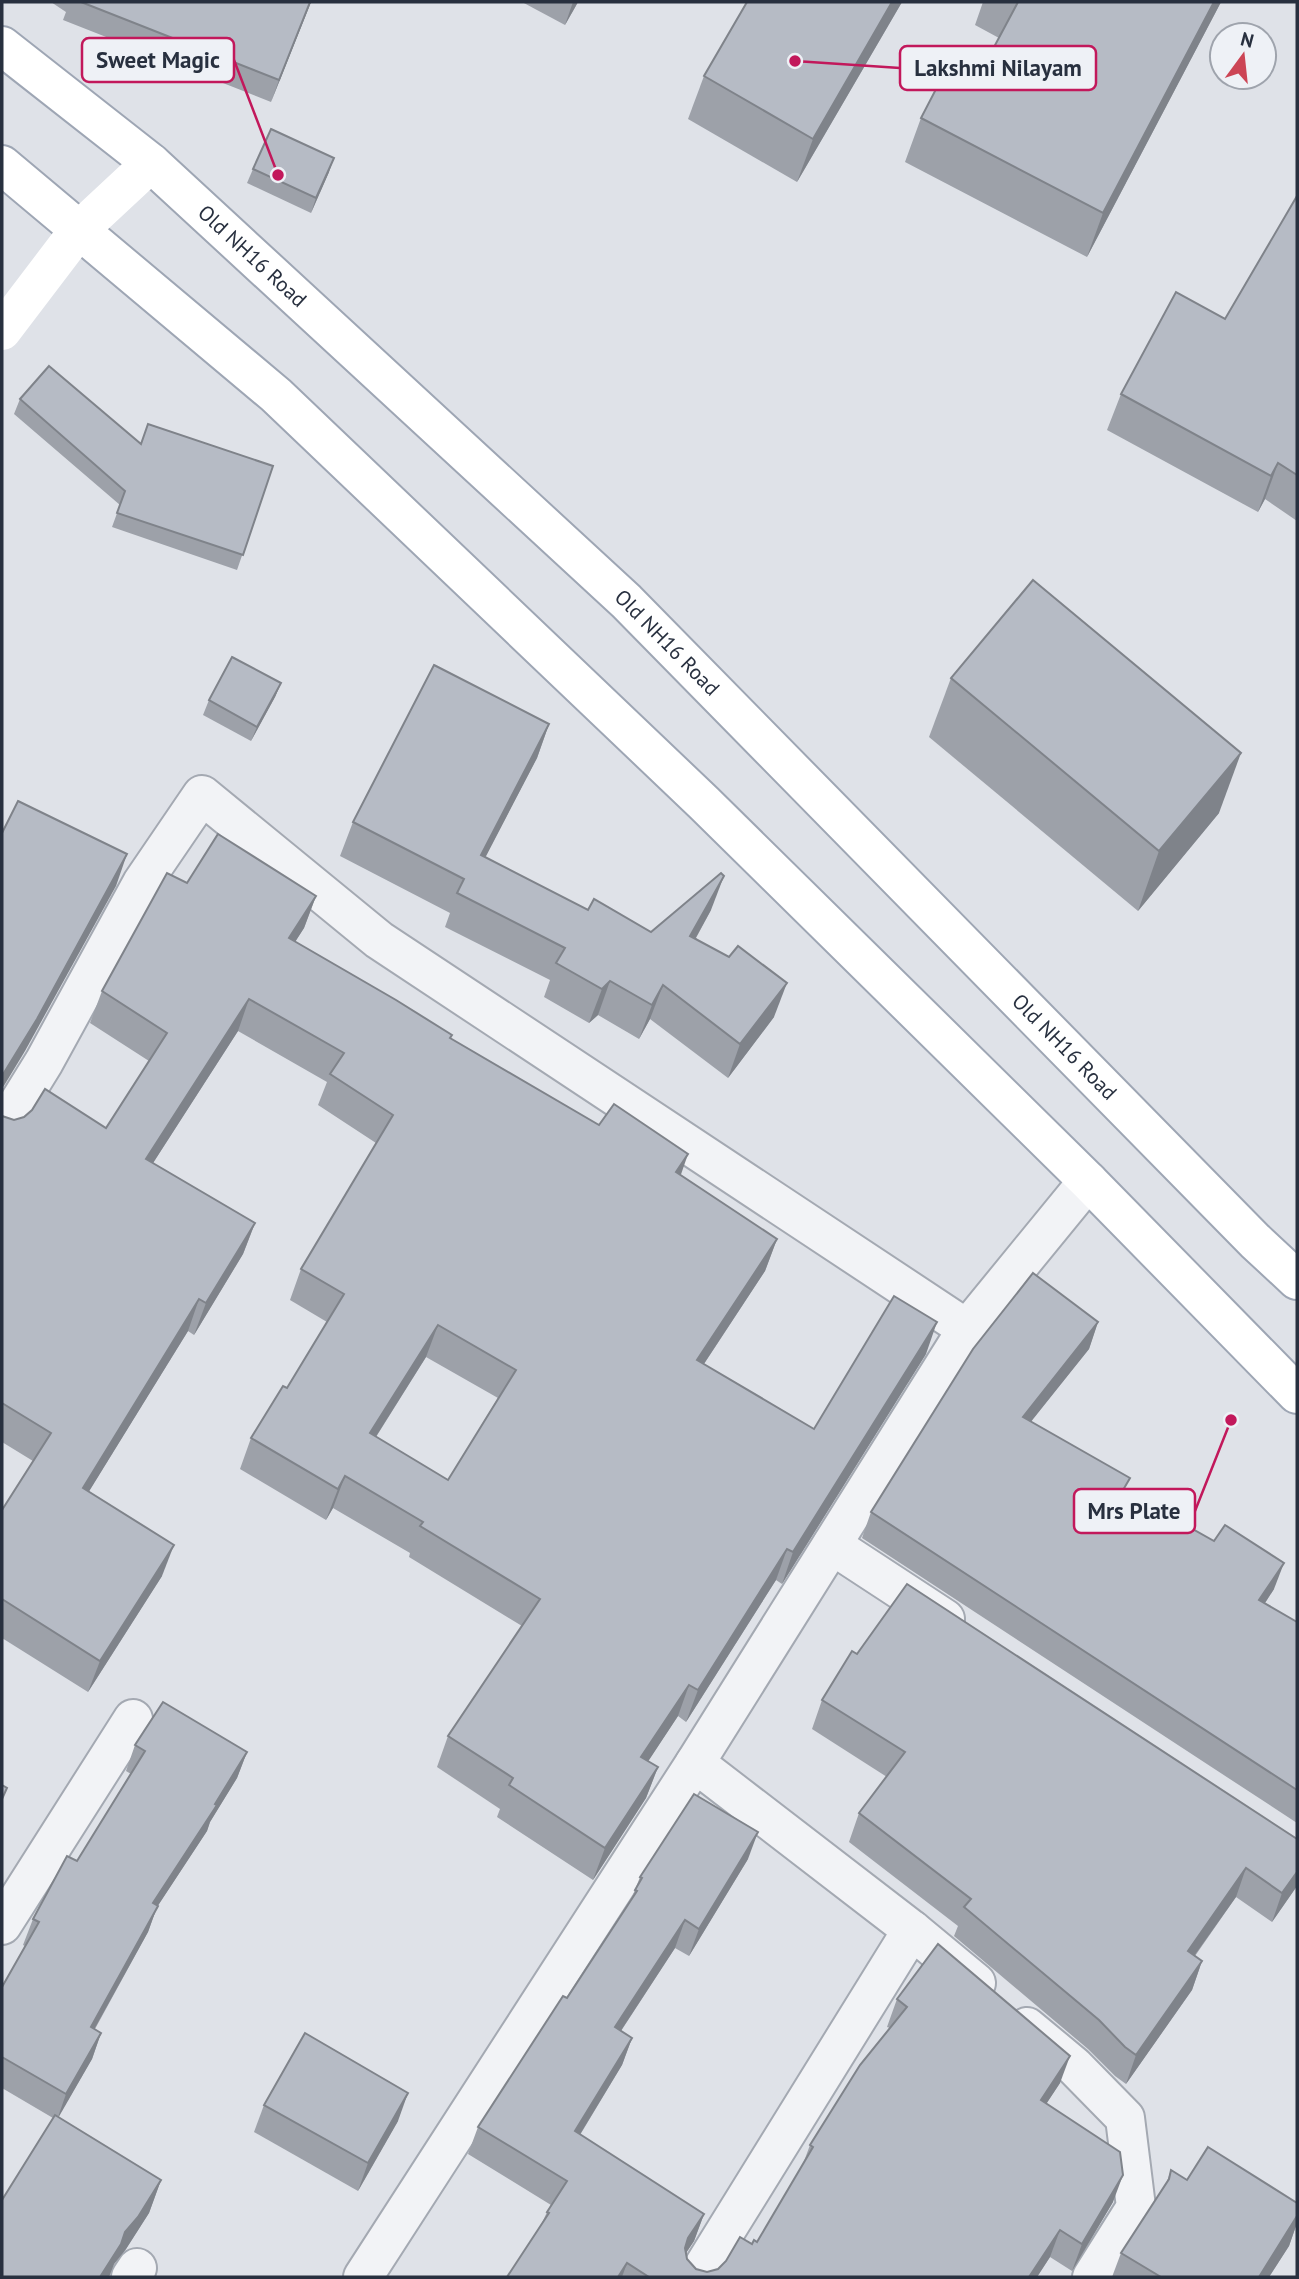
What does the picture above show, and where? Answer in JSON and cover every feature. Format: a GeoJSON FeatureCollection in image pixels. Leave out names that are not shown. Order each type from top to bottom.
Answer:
{"type":"FeatureCollection","features":[{"type":"Feature","properties":{"kind":"main road","name":"Old NH16 Road"},"geometry":{"type":"LineString","coordinates":[[2,46],[151,163],[626,601],[1255,1241],[1297,1280]]}},
{"type":"Feature","properties":{"kind":"main road"},"geometry":{"type":"LineString","coordinates":[[2,331],[78,231],[151,163]]}},
{"type":"Feature","properties":{"kind":"main road"},"geometry":{"type":"LineString","coordinates":[[2,165],[276,395],[704,803],[1088,1181],[1297,1394]]}},
{"type":"Feature","properties":{"kind":"street"},"geometry":{"type":"LineString","coordinates":[[2,1130],[51,1050],[142,884],[202,795],[379,940],[967,1329]]}},
{"type":"Feature","properties":{"kind":"street"},"geometry":{"type":"LineString","coordinates":[[363,2277],[695,1763],[967,1329],[1088,1181]]}},
{"type":"Feature","properties":{"kind":"street"},"geometry":{"type":"LineString","coordinates":[[832,1545],[972,1636]]}},
{"type":"Feature","properties":{"kind":"street"},"geometry":{"type":"LineString","coordinates":[[2,1925],[132,1719]]}},
{"type":"Feature","properties":{"kind":"street"},"geometry":{"type":"LineString","coordinates":[[695,1763],[912,1930],[1074,2066],[1125,2118],[1136,2207],[1092,2277]]}},
{"type":"Feature","properties":{"kind":"street"},"geometry":{"type":"LineString","coordinates":[[697,2277],[912,1930]]}},
{"type":"Feature","properties":{"kind":"building"},"geometry":{"type":"Polygon","coordinates":[[[81,2],[310,2],[279,80],[81,2]]]}},
{"type":"Feature","properties":{"kind":"building"},"geometry":{"type":"Polygon","coordinates":[[[747,2],[892,2],[813,139],[704,76],[747,2]]]}},
{"type":"Feature","properties":{"kind":"building"},"geometry":{"type":"Polygon","coordinates":[[[1018,2],[1214,2],[1103,213],[921,118],[949,64],[977,79],[1018,2]]]}},
{"type":"Feature","properties":{"kind":"building"},"geometry":{"type":"Polygon","coordinates":[[[271,129],[334,158],[316,198],[253,169],[271,129]]]}},
{"type":"Feature","properties":{"kind":"building"},"geometry":{"type":"Polygon","coordinates":[[[1297,196],[1297,475],[1278,463],[1271,476],[1121,394],[1176,292],[1225,319],[1297,196]]]}},
{"type":"Feature","properties":{"kind":"building"},"geometry":{"type":"Polygon","coordinates":[[[49,366],[141,444],[148,424],[273,466],[243,555],[117,513],[125,491],[20,399],[49,366]]]}},
{"type":"Feature","properties":{"kind":"building"},"geometry":{"type":"Polygon","coordinates":[[[1033,580],[1241,753],[1159,851],[951,678],[1033,580]]]}},
{"type":"Feature","properties":{"kind":"building"},"geometry":{"type":"Polygon","coordinates":[[[232,657],[281,683],[257,727],[209,700],[232,657]]]}},
{"type":"Feature","properties":{"kind":"building"},"geometry":{"type":"Polygon","coordinates":[[[434,665],[549,724],[481,855],[588,910],[594,899],[651,932],[721,873],[724,876],[690,936],[729,957],[738,946],[787,983],[740,1044],[663,985],[652,1005],[610,981],[602,989],[556,963],[565,948],[457,893],[464,879],[353,822],[434,665]]]}},
{"type":"Feature","properties":{"kind":"building"},"geometry":{"type":"Polygon","coordinates":[[[18,801],[127,854],[37,1019],[2,1076],[2,833],[18,801]]]}},
{"type":"Feature","properties":{"kind":"building"},"geometry":{"type":"Polygon","coordinates":[[[218,834],[316,896],[289,938],[396,1000],[452,1035],[450,1038],[599,1125],[614,1104],[688,1154],[676,1172],[777,1239],[697,1360],[814,1429],[894,1296],[937,1322],[793,1552],[787,1549],[698,1690],[689,1685],[641,1757],[658,1767],[605,1848],[509,1785],[513,1778],[448,1736],[540,1599],[420,1526],[423,1522],[345,1476],[338,1489],[251,1438],[283,1386],[287,1388],[344,1294],[301,1269],[393,1115],[330,1074],[344,1053],[249,999],[146,1159],[255,1223],[206,1303],[199,1299],[83,1488],[174,1545],[100,1661],[2,1599],[2,1510],[51,1433],[2,1403],[2,1116],[14,1120],[24,1117],[32,1110],[45,1089],[106,1128],[167,1033],[102,991],[167,873],[187,883],[218,834]],[[438,1325],[370,1433],[448,1480],[516,1370],[438,1325]]]}},
{"type":"Feature","properties":{"kind":"building"},"geometry":{"type":"Polygon","coordinates":[[[1033,1273],[1098,1322],[1023,1417],[1130,1478],[1123,1490],[1214,1541],[1225,1525],[1284,1563],[1259,1600],[1297,1622],[1297,1790],[871,1512],[973,1349],[1033,1273]]]}},
{"type":"Feature","properties":{"kind":"building"},"geometry":{"type":"Polygon","coordinates":[[[907,1584],[1297,1839],[1297,1872],[1282,1893],[1246,1868],[1188,1951],[1202,1961],[1136,2055],[1099,2020],[964,1907],[971,1899],[859,1813],[905,1752],[822,1700],[852,1651],[857,1654],[907,1584]]]}},
{"type":"Feature","properties":{"kind":"building"},"geometry":{"type":"Polygon","coordinates":[[[163,1702],[247,1752],[215,1804],[217,1805],[153,1903],[158,1906],[91,2027],[101,2033],[66,2094],[2,2057],[2,1987],[39,1922],[33,1919],[67,1856],[77,1861],[145,1751],[135,1745],[163,1702]]]}},
{"type":"Feature","properties":{"kind":"building"},"geometry":{"type":"Polygon","coordinates":[[[2,1785],[7,1788],[2,1799],[2,1785]]]}},
{"type":"Feature","properties":{"kind":"building"},"geometry":{"type":"Polygon","coordinates":[[[694,1794],[758,1832],[699,1929],[685,1920],[615,2027],[632,2038],[575,2131],[704,2214],[688,2238],[685,2248],[687,2259],[696,2269],[707,2272],[718,2269],[740,2237],[752,2244],[754,2240],[757,2242],[813,2147],[810,2145],[860,2065],[907,2007],[897,1999],[938,1944],[1070,2056],[1041,2100],[1120,2152],[1123,2175],[1082,2244],[1060,2230],[1029,2277],[649,2277],[627,2263],[618,2277],[507,2277],[567,2181],[478,2127],[563,1996],[567,1998],[637,1891],[635,1890],[642,1878],[640,1877],[694,1794]]]}},
{"type":"Feature","properties":{"kind":"building"},"geometry":{"type":"Polygon","coordinates":[[[305,2033],[408,2093],[368,2163],[264,2105],[305,2033]]]}},
{"type":"Feature","properties":{"kind":"building"},"geometry":{"type":"Polygon","coordinates":[[[55,2115],[161,2180],[138,2217],[125,2232],[121,2244],[100,2277],[2,2277],[2,2200],[55,2115]]]}},
{"type":"Feature","properties":{"kind":"building"},"geometry":{"type":"Polygon","coordinates":[[[1208,2147],[1297,2203],[1297,2216],[1259,2277],[1161,2277],[1121,2253],[1169,2179],[1171,2170],[1187,2180],[1208,2147]]]}},
{"type":"Feature","properties":{"kind":"place","name":"Lakshmi Nilayam"},"geometry":{"type":"Point","coordinates":[795,61]}},
{"type":"Feature","properties":{"kind":"place","name":"Sweet Magic"},"geometry":{"type":"Point","coordinates":[278,175]}},
{"type":"Feature","properties":{"kind":"place","name":"Mrs Plate"},"geometry":{"type":"Point","coordinates":[1231,1420]}}]}
